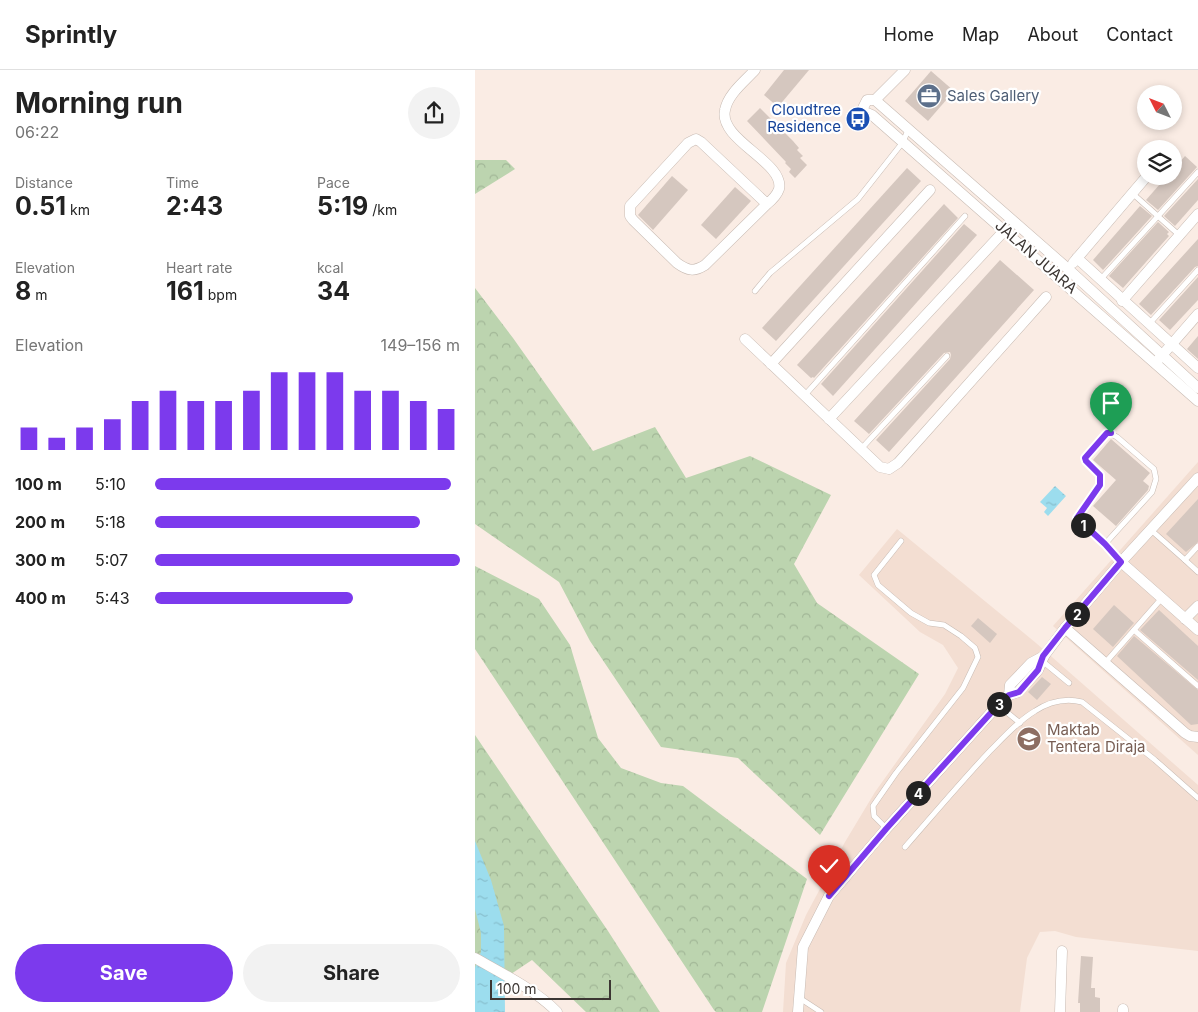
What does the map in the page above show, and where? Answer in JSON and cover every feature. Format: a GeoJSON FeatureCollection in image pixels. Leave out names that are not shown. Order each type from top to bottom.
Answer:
{"type":"FeatureCollection","features":[{"type":"Feature","properties":{"kind":"street"},"geometry":{"type":"LineString","coordinates":[[755,70],[731,97],[725,110],[726,122],[734,135],[767,164],[779,182],[778,190],[767,204],[705,265],[691,270],[677,263],[633,220],[629,211],[630,206],[688,143],[696,140],[701,142],[767,204]]}},
{"type":"Feature","properties":{"kind":"street"},"geometry":{"type":"LineString","coordinates":[[875,100],[905,70]]}},
{"type":"Feature","properties":{"kind":"street","name":"JALAN JUARA"},"geometry":{"type":"LineString","coordinates":[[1198,388],[1159,359],[872,115],[865,112],[863,108],[867,100],[875,100],[1067,268],[1159,359],[1198,401]]}},
{"type":"Feature","properties":{"kind":"street"},"geometry":{"type":"LineString","coordinates":[[1067,268],[1139,185]]}},
{"type":"Feature","properties":{"kind":"street"},"geometry":{"type":"LineString","coordinates":[[771,364],[930,190]]}},
{"type":"Feature","properties":{"kind":"street"},"geometry":{"type":"LineString","coordinates":[[1122,300],[1198,214]]}},
{"type":"Feature","properties":{"kind":"street"},"geometry":{"type":"LineString","coordinates":[[829,419],[1005,230]]}},
{"type":"Feature","properties":{"kind":"street"},"geometry":{"type":"LineString","coordinates":[[1077,258],[1198,368]]}},
{"type":"Feature","properties":{"kind":"street"},"geometry":{"type":"LineString","coordinates":[[745,339],[861,449],[880,466],[889,469],[898,463],[1046,297]]}},
{"type":"Feature","properties":{"kind":"street"},"geometry":{"type":"LineString","coordinates":[[1159,359],[1198,314]]}},
{"type":"Feature","properties":{"kind":"street"},"geometry":{"type":"LineString","coordinates":[[798,1012],[803,947],[829,896],[886,829],[1009,695],[1010,685],[1031,664],[1042,658],[1121,562],[1198,478]]}},
{"type":"Feature","properties":{"kind":"street"},"geometry":{"type":"LineString","coordinates":[[1121,562],[1198,630]]}},
{"type":"Feature","properties":{"kind":"street"},"geometry":{"type":"LineString","coordinates":[[1185,619],[1198,606]]}},
{"type":"Feature","properties":{"kind":"street"},"geometry":{"type":"LineString","coordinates":[[1065,628],[1185,732],[1190,736],[1198,737]]}},
{"type":"Feature","properties":{"kind":"street"},"geometry":{"type":"LineString","coordinates":[[1060,1012],[1063,951]]}},
{"type":"Feature","properties":{"kind":"street"},"geometry":{"type":"LineString","coordinates":[[475,958],[521,985],[557,1012]]}},
{"type":"Feature","properties":{"kind":"lane"},"geometry":{"type":"LineString","coordinates":[[755,291],[770,272],[858,199],[903,142],[909,130]]}},
{"type":"Feature","properties":{"kind":"lane"},"geometry":{"type":"LineString","coordinates":[[1100,280],[1198,172]]}},
{"type":"Feature","properties":{"kind":"lane"},"geometry":{"type":"LineString","coordinates":[[1132,193],[1179,235]]}},
{"type":"Feature","properties":{"kind":"lane"},"geometry":{"type":"LineString","coordinates":[[804,396],[965,216]]}},
{"type":"Feature","properties":{"kind":"lane"},"geometry":{"type":"LineString","coordinates":[[1149,325],[1198,270]]}},
{"type":"Feature","properties":{"kind":"lane"},"geometry":{"type":"LineString","coordinates":[[861,449],[947,356]]}},
{"type":"Feature","properties":{"kind":"lane"},"geometry":{"type":"LineString","coordinates":[[1105,544],[1152,492],[1156,479],[1154,469],[1109,432],[1085,458],[1100,475],[1100,485],[1077,518],[1121,562]]}},
{"type":"Feature","properties":{"kind":"lane"},"geometry":{"type":"LineString","coordinates":[[1151,530],[1198,572]]}},
{"type":"Feature","properties":{"kind":"lane"},"geometry":{"type":"LineString","coordinates":[[886,829],[874,816],[873,806],[896,773],[963,688],[978,657],[975,648],[961,636],[944,625],[929,623],[911,613],[878,585],[874,575],[901,541]]}},
{"type":"Feature","properties":{"kind":"lane"},"geometry":{"type":"LineString","coordinates":[[1185,560],[1198,546]]}},
{"type":"Feature","properties":{"kind":"lane"},"geometry":{"type":"LineString","coordinates":[[1104,663],[1162,598]]}},
{"type":"Feature","properties":{"kind":"lane"},"geometry":{"type":"LineString","coordinates":[[1134,630],[1198,686]]}},
{"type":"Feature","properties":{"kind":"lane"},"geometry":{"type":"LineString","coordinates":[[1042,658],[1069,683]]}},
{"type":"Feature","properties":{"kind":"lane"},"geometry":{"type":"LineString","coordinates":[[905,847],[974,769],[1019,723],[1033,712],[1052,703],[1073,700],[1082,702],[1155,760],[1198,798]]}},
{"type":"Feature","properties":{"kind":"lane"},"geometry":{"type":"LineString","coordinates":[[998,705],[1019,723]]}},
{"type":"Feature","properties":{"kind":"lane"},"geometry":{"type":"LineString","coordinates":[[798,997],[821,1012]]}},
{"type":"Feature","properties":{"kind":"shaded area"},"geometry":{"type":"Polygon","coordinates":[[[1198,462],[1198,755],[1053,626],[1198,462]]]}},
{"type":"Feature","properties":{"kind":"shaded area","name":"Maktab Tentera Diraja"},"geometry":{"type":"Polygon","coordinates":[[[897,529],[1036,643],[1198,785],[1198,951],[1076,937],[1055,931],[1040,932],[1027,958],[1020,1012],[783,1012],[786,963],[806,915],[845,842],[875,792],[945,694],[958,668],[943,645],[920,632],[859,575],[897,529]]]}},
{"type":"Feature","properties":{"kind":"green space"},"geometry":{"type":"Polygon","coordinates":[[[475,160],[506,160],[515,169],[475,194],[475,160]]]}},
{"type":"Feature","properties":{"kind":"green space"},"geometry":{"type":"Polygon","coordinates":[[[475,288],[593,451],[655,427],[686,478],[750,456],[831,495],[794,564],[817,603],[919,674],[820,835],[738,758],[661,747],[590,641],[559,582],[475,524],[475,288]]]}},
{"type":"Feature","properties":{"kind":"green space"},"geometry":{"type":"Polygon","coordinates":[[[475,566],[539,599],[570,645],[598,738],[621,768],[661,783],[683,786],[807,879],[762,1012],[716,1012],[714,1010],[475,649],[475,566]]]}},
{"type":"Feature","properties":{"kind":"green space"},"geometry":{"type":"Polygon","coordinates":[[[475,735],[608,931],[660,1012],[586,1012],[532,960],[475,998],[475,735]]]}},
{"type":"Feature","properties":{"kind":"water"},"geometry":{"type":"Polygon","coordinates":[[[1055,486],[1066,496],[1048,516],[1044,512],[1047,508],[1040,502],[1055,486]]]}},
{"type":"Feature","properties":{"kind":"water"},"geometry":{"type":"Polygon","coordinates":[[[475,841],[491,880],[504,926],[505,1012],[475,1012],[475,968],[481,952],[481,933],[475,909],[475,841]]]}},
{"type":"Feature","properties":{"kind":"building"},"geometry":{"type":"Polygon","coordinates":[[[784,70],[809,70],[778,107],[764,95],[784,70]]]}},
{"type":"Feature","properties":{"kind":"building","name":"Sales Gallery"},"geometry":{"type":"Polygon","coordinates":[[[931,71],[954,91],[928,121],[905,101],[931,71]]]}},
{"type":"Feature","properties":{"kind":"building"},"geometry":{"type":"Polygon","coordinates":[[[760,108],[793,141],[799,148],[797,150],[803,156],[800,158],[807,165],[795,178],[789,172],[791,169],[786,162],[747,121],[760,108]]]}},
{"type":"Feature","properties":{"kind":"building"},"geometry":{"type":"Polygon","coordinates":[[[1185,156],[1197,167],[1182,184],[1182,160],[1185,156]]]}},
{"type":"Feature","properties":{"kind":"building"},"geometry":{"type":"Polygon","coordinates":[[[907,168],[921,181],[776,341],[762,328],[907,168]]]}},
{"type":"Feature","properties":{"kind":"building"},"geometry":{"type":"Polygon","coordinates":[[[672,176],[688,190],[653,230],[638,215],[672,176]]]}},
{"type":"Feature","properties":{"kind":"building"},"geometry":{"type":"Polygon","coordinates":[[[1198,179],[1198,200],[1175,226],[1164,216],[1198,179]]]}},
{"type":"Feature","properties":{"kind":"building"},"geometry":{"type":"Polygon","coordinates":[[[1159,185],[1181,185],[1158,210],[1146,200],[1159,185]]]}},
{"type":"Feature","properties":{"kind":"building"},"geometry":{"type":"Polygon","coordinates":[[[735,187],[751,201],[716,239],[701,225],[735,187]]]}},
{"type":"Feature","properties":{"kind":"building"},"geometry":{"type":"Polygon","coordinates":[[[944,204],[958,218],[814,378],[811,378],[797,365],[944,204]]]}},
{"type":"Feature","properties":{"kind":"building"},"geometry":{"type":"Polygon","coordinates":[[[1140,206],[1152,216],[1103,270],[1093,260],[1140,206]]]}},
{"type":"Feature","properties":{"kind":"building"},"geometry":{"type":"Polygon","coordinates":[[[1158,222],[1169,232],[1167,234],[1169,236],[1123,288],[1109,276],[1158,222]]]}},
{"type":"Feature","properties":{"kind":"building"},"geometry":{"type":"Polygon","coordinates":[[[964,224],[977,235],[833,396],[821,384],[964,224]]]}},
{"type":"Feature","properties":{"kind":"building"},"geometry":{"type":"Polygon","coordinates":[[[1198,239],[1198,266],[1151,315],[1139,304],[1198,239]]]}},
{"type":"Feature","properties":{"kind":"building"},"geometry":{"type":"Polygon","coordinates":[[[1000,260],[1034,290],[889,452],[876,440],[950,359],[950,352],[944,353],[869,434],[854,421],[1000,260]]]}},
{"type":"Feature","properties":{"kind":"building"},"geometry":{"type":"Polygon","coordinates":[[[1198,277],[1198,300],[1170,330],[1159,320],[1198,277]]]}},
{"type":"Feature","properties":{"kind":"building"},"geometry":{"type":"Polygon","coordinates":[[[1198,336],[1198,359],[1187,349],[1198,336]]]}},
{"type":"Feature","properties":{"kind":"building"},"geometry":{"type":"Polygon","coordinates":[[[1111,439],[1150,473],[1143,481],[1149,486],[1148,490],[1116,526],[1093,506],[1116,480],[1093,460],[1111,439]]]}},
{"type":"Feature","properties":{"kind":"building"},"geometry":{"type":"Polygon","coordinates":[[[1198,499],[1198,542],[1186,552],[1166,534],[1198,499]]]}},
{"type":"Feature","properties":{"kind":"building"},"geometry":{"type":"Polygon","coordinates":[[[1114,605],[1134,623],[1113,647],[1093,629],[1114,605]]]}},
{"type":"Feature","properties":{"kind":"building"},"geometry":{"type":"Polygon","coordinates":[[[1159,610],[1198,646],[1198,680],[1140,630],[1159,610]]]}},
{"type":"Feature","properties":{"kind":"building"},"geometry":{"type":"Polygon","coordinates":[[[978,618],[997,634],[990,643],[971,626],[978,618]]]}},
{"type":"Feature","properties":{"kind":"building"},"geometry":{"type":"Polygon","coordinates":[[[1134,636],[1198,690],[1198,724],[1191,725],[1117,656],[1134,636]]]}},
{"type":"Feature","properties":{"kind":"building"},"geometry":{"type":"Polygon","coordinates":[[[1042,677],[1051,684],[1037,700],[1028,692],[1042,677]]]}},
{"type":"Feature","properties":{"kind":"building"},"geometry":{"type":"Polygon","coordinates":[[[1081,956],[1093,957],[1091,988],[1095,988],[1095,997],[1100,998],[1100,1012],[1080,1012],[1080,1003],[1078,1003],[1081,956]]]}},
{"type":"Feature","properties":{"kind":"place","name":"Sales Gallery"},"geometry":{"type":"Point","coordinates":[929,96]}},
{"type":"Feature","properties":{"kind":"place","name":"Cloudtree Residence"},"geometry":{"type":"Point","coordinates":[858,119]}},
{"type":"Feature","properties":{"kind":"place","name":"Maktab Tentera Diraja"},"geometry":{"type":"Point","coordinates":[1029,739]}},
{"type":"Feature","properties":{"kind":"route"},"geometry":{"type":"LineString","coordinates":[[829,896],[886,829],[998,705],[1009,695],[1019,692],[1038,670],[1043,661],[1043,656],[1121,562],[1105,544],[1077,520],[1077,516],[1100,485],[1100,475],[1086,461],[1086,455],[1107,433],[1111,433]]}}]}
